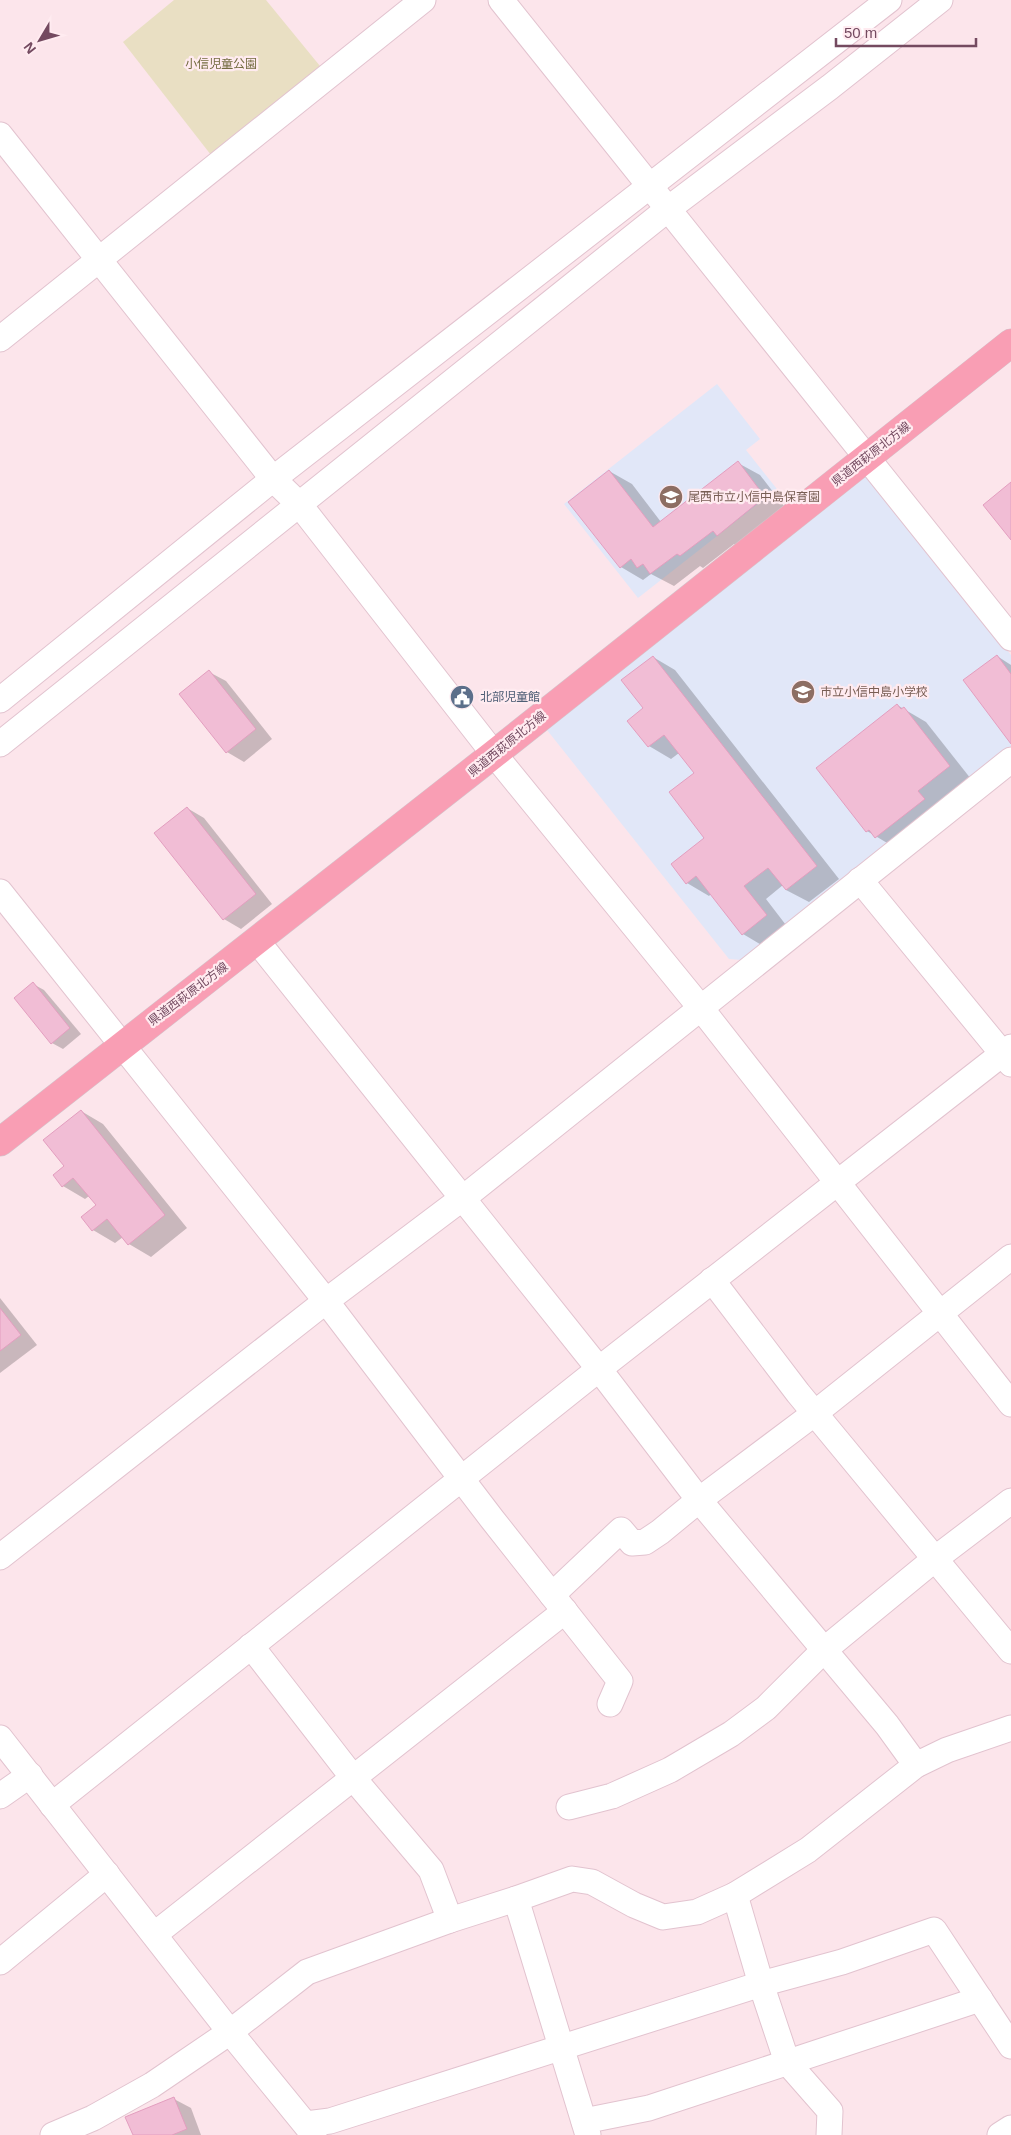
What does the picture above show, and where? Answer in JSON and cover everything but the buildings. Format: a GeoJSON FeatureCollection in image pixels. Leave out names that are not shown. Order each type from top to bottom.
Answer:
{"type":"FeatureCollection","features":[{"type":"Feature","properties":{"kind":"main road","name":"県道西萩原北方線"},"geometry":{"type":"LineString","coordinates":[[0,1142],[494,754],[1011,342]]}},
{"type":"Feature","properties":{"kind":"street"},"geometry":{"type":"LineString","coordinates":[[0,339],[423,0]]}},
{"type":"Feature","properties":{"kind":"street"},"geometry":{"type":"LineString","coordinates":[[501,0],[1011,638]]}},
{"type":"Feature","properties":{"kind":"street"},"geometry":{"type":"LineString","coordinates":[[0,700],[273,479],[889,0]]}},
{"type":"Feature","properties":{"kind":"street"},"geometry":{"type":"LineString","coordinates":[[0,744],[668,209],[822,93],[940,0]]}},
{"type":"Feature","properties":{"kind":"street"},"geometry":{"type":"LineString","coordinates":[[0,135],[273,479],[298,504],[494,754],[700,1007],[1011,1404]]}},
{"type":"Feature","properties":{"kind":"street"},"geometry":{"type":"LineString","coordinates":[[0,1557],[326,1301],[461,1199],[1011,760]]}},
{"type":"Feature","properties":{"kind":"street"},"geometry":{"type":"LineString","coordinates":[[52,1805],[712,1280],[1008,1055],[860,880]]}},
{"type":"Feature","properties":{"kind":"street"},"geometry":{"type":"LineString","coordinates":[[0,892],[326,1301],[620,1681],[610,1704]]}},
{"type":"Feature","properties":{"kind":"street"},"geometry":{"type":"LineString","coordinates":[[257,941],[461,1199],[599,1369],[699,1500],[888,1725],[916,1765]]}},
{"type":"Feature","properties":{"kind":"street"},"geometry":{"type":"LineString","coordinates":[[155,1934],[354,1779],[559,1603],[621,1530],[632,1543],[645,1542],[660,1532],[699,1500],[815,1413],[1011,1257]]}},
{"type":"Feature","properties":{"kind":"street"},"geometry":{"type":"LineString","coordinates":[[712,1280],[815,1413],[1011,1651]]}},
{"type":"Feature","properties":{"kind":"street"},"geometry":{"type":"LineString","coordinates":[[569,1807],[612,1796],[670,1770],[731,1734],[766,1708],[824,1650],[936,1558],[1011,1501]]}},
{"type":"Feature","properties":{"kind":"street"},"geometry":{"type":"LineString","coordinates":[[251,1646],[354,1779],[431,1870],[450,1920]]}},
{"type":"Feature","properties":{"kind":"street"},"geometry":{"type":"LineString","coordinates":[[54,2135],[93,2118],[152,2085],[230,2032],[307,1972],[572,1878],[592,1882],[634,1905],[663,1917],[697,1912],[735,1895],[808,1850],[916,1765],[947,1750],[1011,1728]]}},
{"type":"Feature","properties":{"kind":"street"},"geometry":{"type":"LineString","coordinates":[[0,1738],[230,2032],[310,2130],[330,2121],[562,2046],[761,1984],[842,1962],[934,1930],[1011,2046]]}},
{"type":"Feature","properties":{"kind":"street"},"geometry":{"type":"LineString","coordinates":[[0,1796],[30,1775]]}},
{"type":"Feature","properties":{"kind":"street"},"geometry":{"type":"LineString","coordinates":[[0,1962],[107,1874]]}},
{"type":"Feature","properties":{"kind":"street"},"geometry":{"type":"LineString","coordinates":[[735,1895],[761,1984],[787,2062],[830,2111],[829,2135]]}},
{"type":"Feature","properties":{"kind":"street"},"geometry":{"type":"LineString","coordinates":[[516,1899],[586,2128],[980,1999]]}},
{"type":"Feature","properties":{"kind":"street"},"geometry":{"type":"LineString","coordinates":[[1000,2135],[1011,2128]]}},
{"type":"Feature","properties":{"kind":"shaded area","name":"尾西市立小信中島保育園"},"geometry":{"type":"Polygon","coordinates":[[[717,384],[760,439],[746,450],[777,489],[638,598],[564,504],[717,384]]]}},
{"type":"Feature","properties":{"kind":"shaded area","name":"市立小信中島小学校"},"geometry":{"type":"Polygon","coordinates":[[[867,476],[1011,655],[1011,748],[742,960],[729,959],[547,730],[867,476]]]}},
{"type":"Feature","properties":{"kind":"green space","name":"小信児童公園"},"geometry":{"type":"Polygon","coordinates":[[[174,0],[266,0],[320,66],[211,155],[123,42],[174,0]]]}},
{"type":"Feature","properties":{"kind":"place","name":"尾西市立小信中島保育園"},"geometry":{"type":"Point","coordinates":[671,497]}},
{"type":"Feature","properties":{"kind":"place","name":"市立小信中島小学校"},"geometry":{"type":"Point","coordinates":[803,692]}},
{"type":"Feature","properties":{"kind":"place","name":"北部児童館"},"geometry":{"type":"Point","coordinates":[462,697]}}]}
